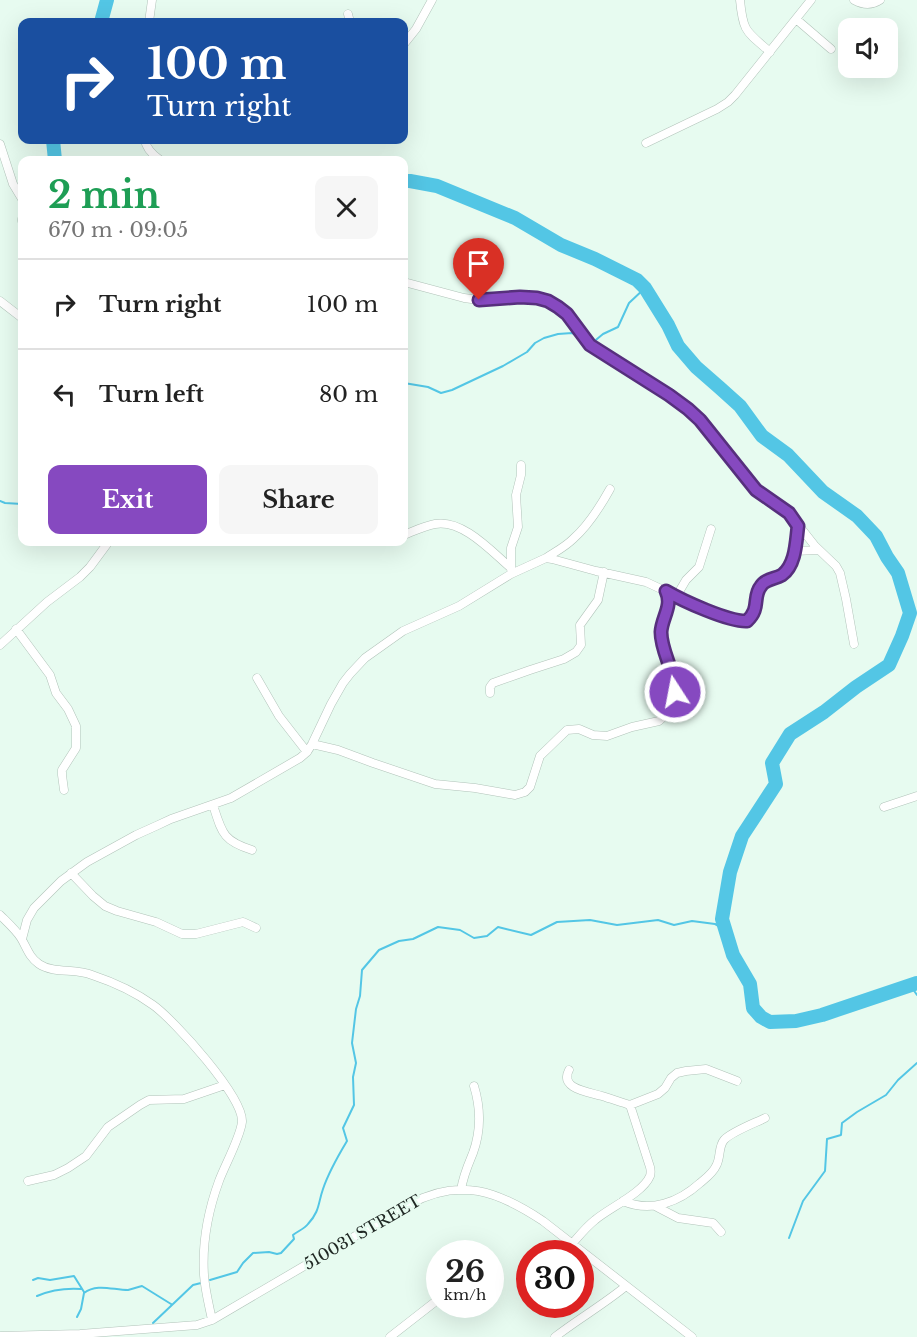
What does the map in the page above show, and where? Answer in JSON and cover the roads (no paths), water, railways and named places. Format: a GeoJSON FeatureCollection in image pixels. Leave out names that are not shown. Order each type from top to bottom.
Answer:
{"type":"FeatureCollection","features":[{"type":"Feature","properties":{"kind":"street"},"geometry":{"type":"LineString","coordinates":[[150,18],[152,0]]}},
{"type":"Feature","properties":{"kind":"street"},"geometry":{"type":"LineString","coordinates":[[408,39],[432,0]]}},
{"type":"Feature","properties":{"kind":"street"},"geometry":{"type":"LineString","coordinates":[[740,0],[744,26],[752,37],[770,52]]}},
{"type":"Feature","properties":{"kind":"street"},"geometry":{"type":"LineString","coordinates":[[646,143],[728,102],[811,0]]}},
{"type":"Feature","properties":{"kind":"street"},"geometry":{"type":"LineString","coordinates":[[854,0],[866,4],[880,0]]}},
{"type":"Feature","properties":{"kind":"street"},"geometry":{"type":"LineString","coordinates":[[796,19],[831,49]]}},
{"type":"Feature","properties":{"kind":"street"},"geometry":{"type":"LineString","coordinates":[[0,144],[18,192]]}},
{"type":"Feature","properties":{"kind":"street"},"geometry":{"type":"LineString","coordinates":[[146,144],[155,156]]}},
{"type":"Feature","properties":{"kind":"street"},"geometry":{"type":"LineString","coordinates":[[408,283],[444,294],[479,300],[520,297],[548,301],[567,314],[590,345],[669,395],[694,415],[756,490],[789,513],[818,550],[836,566],[840,573],[855,644]]}},
{"type":"Feature","properties":{"kind":"street"},"geometry":{"type":"LineString","coordinates":[[0,301],[18,315]]}},
{"type":"Feature","properties":{"kind":"street"},"geometry":{"type":"LineString","coordinates":[[511,571],[511,548],[518,523],[516,495],[521,465]]}},
{"type":"Feature","properties":{"kind":"street"},"geometry":{"type":"LineString","coordinates":[[22,939],[33,908],[71,873],[87,862],[171,819],[231,798],[307,752],[343,683],[365,658],[403,631],[459,606],[511,571],[546,558],[572,541],[598,511],[610,489]]}},
{"type":"Feature","properties":{"kind":"street"},"geometry":{"type":"LineString","coordinates":[[408,534],[436,524],[455,526],[475,538],[511,571]]}},
{"type":"Feature","properties":{"kind":"street"},"geometry":{"type":"LineString","coordinates":[[546,558],[639,580],[702,608],[738,621],[747,621],[756,609],[757,595],[761,585],[784,573],[790,564],[798,526]]}},
{"type":"Feature","properties":{"kind":"street"},"geometry":{"type":"LineString","coordinates":[[676,597],[686,580],[699,567],[711,529]]}},
{"type":"Feature","properties":{"kind":"street"},"geometry":{"type":"LineString","coordinates":[[0,645],[46,602],[80,577],[106,546]]}},
{"type":"Feature","properties":{"kind":"street"},"geometry":{"type":"LineString","coordinates":[[794,551],[818,550]]}},
{"type":"Feature","properties":{"kind":"street"},"geometry":{"type":"LineString","coordinates":[[490,693],[493,683],[564,659],[576,652],[581,645],[580,625],[598,600],[604,572]]}},
{"type":"Feature","properties":{"kind":"street"},"geometry":{"type":"LineString","coordinates":[[312,744],[338,750],[435,784],[482,789],[508,795],[520,794],[530,788],[537,760],[542,752],[563,732],[579,729],[593,735],[607,736],[659,721],[669,712],[675,687],[661,633],[669,605],[666,591]]}},
{"type":"Feature","properties":{"kind":"street"},"geometry":{"type":"LineString","coordinates":[[16,629],[50,675],[56,693],[68,709],[76,726],[76,748],[62,770],[64,790]]}},
{"type":"Feature","properties":{"kind":"street"},"geometry":{"type":"LineString","coordinates":[[257,678],[279,716],[307,752]]}},
{"type":"Feature","properties":{"kind":"street"},"geometry":{"type":"LineString","coordinates":[[884,807],[917,796]]}},
{"type":"Feature","properties":{"kind":"street"},"geometry":{"type":"LineString","coordinates":[[213,805],[227,839],[240,847],[252,850]]}},
{"type":"Feature","properties":{"kind":"street"},"geometry":{"type":"LineString","coordinates":[[71,873],[105,906],[156,922],[182,934],[196,934],[243,922],[256,928]]}},
{"type":"Feature","properties":{"kind":"street"},"geometry":{"type":"LineString","coordinates":[[0,915],[22,939],[29,954],[41,966],[91,974],[139,996],[174,1022],[225,1085],[238,1105],[242,1123],[214,1197],[206,1231],[204,1276],[212,1320]]}},
{"type":"Feature","properties":{"kind":"street"},"geometry":{"type":"LineString","coordinates":[[569,1070],[567,1081],[575,1088],[630,1105],[658,1094],[677,1073],[706,1069],[737,1081]]}},
{"type":"Feature","properties":{"kind":"street"},"geometry":{"type":"LineString","coordinates":[[28,1180],[68,1168],[86,1156],[108,1127],[149,1101],[184,1099],[225,1085]]}},
{"type":"Feature","properties":{"kind":"street"},"geometry":{"type":"LineString","coordinates":[[461,1190],[462,1178],[474,1150],[479,1125],[480,1106],[474,1086]]}},
{"type":"Feature","properties":{"kind":"street"},"geometry":{"type":"LineString","coordinates":[[577,1240],[596,1219],[637,1190],[651,1175],[630,1105]]}},
{"type":"Feature","properties":{"kind":"street"},"geometry":{"type":"LineString","coordinates":[[623,1201],[655,1206],[678,1199],[694,1189],[717,1165],[724,1139],[765,1118]]}},
{"type":"Feature","properties":{"kind":"street","name":"510031 STREET"},"geometry":{"type":"LineString","coordinates":[[0,1336],[80,1335],[197,1325],[212,1320],[422,1197],[437,1191],[480,1191],[501,1197],[524,1208],[568,1240]]}},
{"type":"Feature","properties":{"kind":"street"},"geometry":{"type":"LineString","coordinates":[[655,1206],[678,1218],[713,1223],[722,1232]]}},
{"type":"Feature","properties":{"kind":"street","name":"510031 STREET"},"geometry":{"type":"LineString","coordinates":[[594,1261],[692,1337]]}},
{"type":"Feature","properties":{"kind":"street"},"geometry":{"type":"LineString","coordinates":[[555,1337],[566,1333],[626,1286]]}},
{"type":"Feature","properties":{"kind":"street"},"geometry":{"type":"LineString","coordinates":[[390,1337],[426,1309]]}},
{"type":"Feature","properties":{"kind":"waterway"},"geometry":{"type":"LineString","coordinates":[[102,18],[107,0]]}},
{"type":"Feature","properties":{"kind":"waterway"},"geometry":{"type":"LineString","coordinates":[[53,144],[55,156]]}},
{"type":"Feature","properties":{"kind":"waterway"},"geometry":{"type":"LineString","coordinates":[[408,181],[437,186],[515,218],[561,245],[637,280],[645,288],[668,325],[678,346],[696,367],[740,406],[762,436],[788,455],[823,492],[857,516],[876,536],[898,573],[910,613],[902,636],[889,665],[790,734],[772,763],[776,784],[742,836],[730,872],[722,919],[733,955],[750,984],[753,1008],[761,1017],[770,1022],[796,1021],[822,1015],[917,983]]}},
{"type":"Feature","properties":{"kind":"waterway"},"geometry":{"type":"LineString","coordinates":[[591,344],[603,334],[618,327],[629,303],[645,288]]}},
{"type":"Feature","properties":{"kind":"waterway"},"geometry":{"type":"LineString","coordinates":[[408,384],[428,387],[441,393],[503,366],[527,352],[535,343],[544,338],[572,333],[583,343]]}},
{"type":"Feature","properties":{"kind":"waterway"},"geometry":{"type":"LineString","coordinates":[[0,501],[18,504]]}},
{"type":"Feature","properties":{"kind":"waterway"},"geometry":{"type":"LineString","coordinates":[[210,1280],[237,1272],[253,1253],[281,1253],[294,1239],[293,1235],[306,1226],[315,1215],[328,1176],[347,1141],[343,1128],[354,1105],[353,1077],[356,1063],[352,1043],[362,970],[379,950],[399,941],[413,939],[438,927],[460,930],[474,938],[487,936],[498,927],[531,935],[557,922],[590,920],[617,925],[658,920],[674,925],[692,921],[715,924],[726,930]]}},
{"type":"Feature","properties":{"kind":"waterway"},"geometry":{"type":"LineString","coordinates":[[910,985],[917,995]]}},
{"type":"Feature","properties":{"kind":"waterway"},"geometry":{"type":"LineString","coordinates":[[789,1238],[803,1201],[825,1171],[827,1139],[841,1135],[842,1123],[886,1095],[898,1080],[917,1063]]}},
{"type":"Feature","properties":{"kind":"waterway"},"geometry":{"type":"LineString","coordinates":[[33,1280],[74,1276],[84,1292]]}},
{"type":"Feature","properties":{"kind":"waterway"},"geometry":{"type":"LineString","coordinates":[[153,1323],[193,1285],[201,1283]]}},
{"type":"Feature","properties":{"kind":"waterway"},"geometry":{"type":"LineString","coordinates":[[77,1317],[84,1293],[94,1288],[128,1290],[142,1286],[171,1304]]}},
{"type":"Feature","properties":{"kind":"waterway"},"geometry":{"type":"LineString","coordinates":[[37,1296],[59,1290],[81,1289]]}}]}
